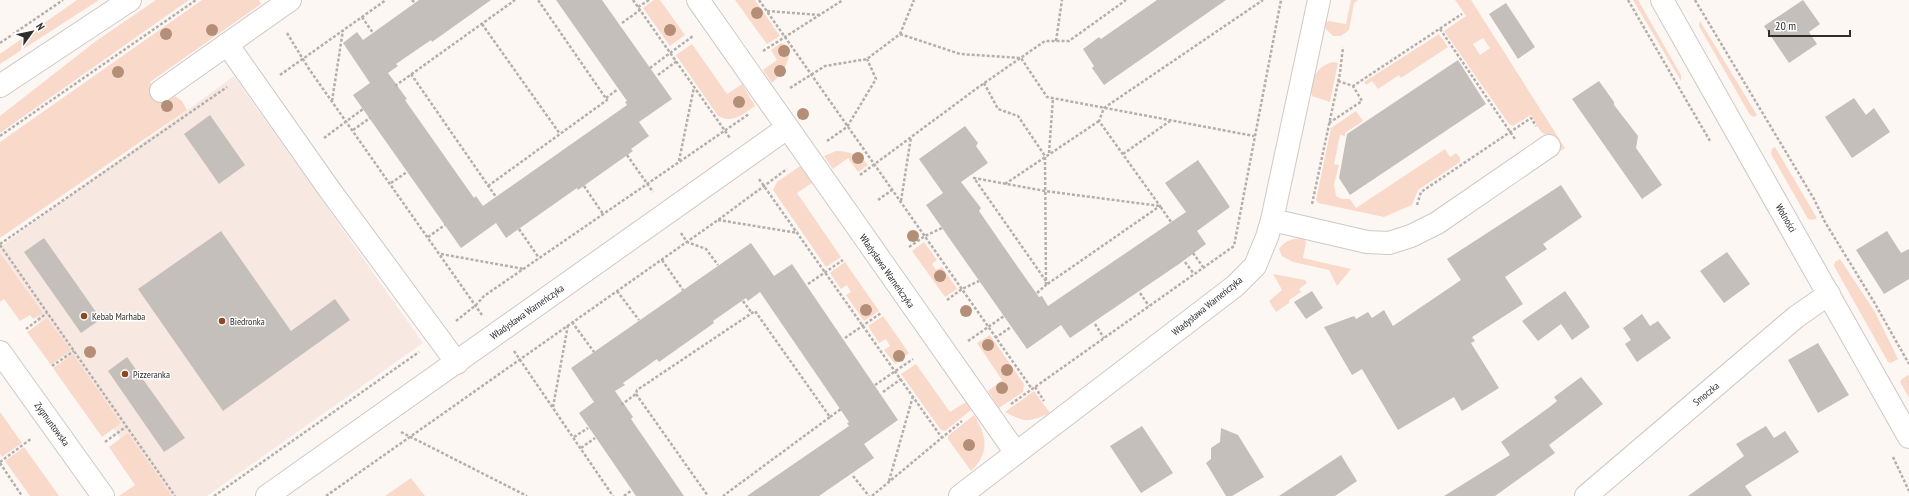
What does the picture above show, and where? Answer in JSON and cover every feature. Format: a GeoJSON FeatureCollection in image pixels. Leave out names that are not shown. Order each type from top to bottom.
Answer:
{"type":"FeatureCollection","features":[{"type":"Feature","properties":{"kind":"street"},"geometry":{"type":"LineString","coordinates":[[0,86],[130,0]]}},
{"type":"Feature","properties":{"kind":"street"},"geometry":{"type":"LineString","coordinates":[[161,91],[290,0]]}},
{"type":"Feature","properties":{"kind":"street","name":"Władysława Warneńczyka"},"geometry":{"type":"LineString","coordinates":[[698,0],[806,156],[1016,453]]}},
{"type":"Feature","properties":{"kind":"street","name":"Władysława Warneńczyka"},"geometry":{"type":"LineString","coordinates":[[960,496],[1235,286],[1255,266],[1268,237],[1319,0]]}},
{"type":"Feature","properties":{"kind":"street","name":"Wolności"},"geometry":{"type":"LineString","coordinates":[[1662,0],[1909,437]]}},
{"type":"Feature","properties":{"kind":"street"},"geometry":{"type":"LineString","coordinates":[[227,44],[456,363]]}},
{"type":"Feature","properties":{"kind":"street","name":"Władysława Warneńczyka"},"geometry":{"type":"LineString","coordinates":[[267,496],[787,128]]}},
{"type":"Feature","properties":{"kind":"street"},"geometry":{"type":"LineString","coordinates":[[1272,220],[1367,242],[1389,242],[1411,236],[1437,223],[1549,146]]}},
{"type":"Feature","properties":{"kind":"street","name":"Smoczka"},"geometry":{"type":"LineString","coordinates":[[1586,496],[1796,317],[1829,294]]}},
{"type":"Feature","properties":{"kind":"street","name":"Zygmuntowska"},"geometry":{"type":"LineString","coordinates":[[0,352],[103,496]]}},
{"type":"Feature","properties":{"kind":"path"},"geometry":{"type":"LineString","coordinates":[[0,43],[63,0]]}},
{"type":"Feature","properties":{"kind":"path"},"geometry":{"type":"LineString","coordinates":[[0,136],[196,0]]}},
{"type":"Feature","properties":{"kind":"path"},"geometry":{"type":"LineString","coordinates":[[175,496],[0,244],[234,82],[259,89],[386,0]]}},
{"type":"Feature","properties":{"kind":"path"},"geometry":{"type":"LineString","coordinates":[[412,0],[415,3]]}},
{"type":"Feature","properties":{"kind":"path"},"geometry":{"type":"LineString","coordinates":[[395,86],[515,0]]}},
{"type":"Feature","properties":{"kind":"path"},"geometry":{"type":"LineString","coordinates":[[538,0],[606,98]]}},
{"type":"Feature","properties":{"kind":"path"},"geometry":{"type":"LineString","coordinates":[[633,0],[733,142]]}},
{"type":"Feature","properties":{"kind":"path"},"geometry":{"type":"LineString","coordinates":[[622,23],[649,0]]}},
{"type":"Feature","properties":{"kind":"path"},"geometry":{"type":"LineString","coordinates":[[759,0],[1032,389]]}},
{"type":"Feature","properties":{"kind":"path"},"geometry":{"type":"LineString","coordinates":[[743,64],[844,0]]}},
{"type":"Feature","properties":{"kind":"path"},"geometry":{"type":"LineString","coordinates":[[214,496],[426,347],[436,336],[476,305],[484,296],[724,130],[825,66],[867,59],[900,34],[914,0]]}},
{"type":"Feature","properties":{"kind":"path"},"geometry":{"type":"LineString","coordinates":[[1056,41],[1062,0]]}},
{"type":"Feature","properties":{"kind":"path"},"geometry":{"type":"LineString","coordinates":[[860,175],[984,83],[1045,41],[1069,41],[1126,0]]}},
{"type":"Feature","properties":{"kind":"path"},"geometry":{"type":"LineString","coordinates":[[1005,184],[1049,153],[1099,121],[1104,108],[1263,0]]}},
{"type":"Feature","properties":{"kind":"path"},"geometry":{"type":"LineString","coordinates":[[872,496],[942,438],[986,412],[1032,389],[1234,246],[1254,136],[1282,0]]}},
{"type":"Feature","properties":{"kind":"path"},"geometry":{"type":"LineString","coordinates":[[1628,0],[1711,142]]}},
{"type":"Feature","properties":{"kind":"path"},"geometry":{"type":"LineString","coordinates":[[1695,0],[1814,199],[1825,222],[1874,302],[1909,364]]}},
{"type":"Feature","properties":{"kind":"path"},"geometry":{"type":"LineString","coordinates":[[766,11],[820,15]]}},
{"type":"Feature","properties":{"kind":"path"},"geometry":{"type":"LineString","coordinates":[[1353,86],[1462,14]]}},
{"type":"Feature","properties":{"kind":"path"},"geometry":{"type":"LineString","coordinates":[[362,17],[372,33]]}},
{"type":"Feature","properties":{"kind":"path"},"geometry":{"type":"LineString","coordinates":[[482,24],[560,134]]}},
{"type":"Feature","properties":{"kind":"path"},"geometry":{"type":"LineString","coordinates":[[283,28],[304,57],[309,69],[347,121],[488,324],[499,332],[520,359],[613,496]]}},
{"type":"Feature","properties":{"kind":"path"},"geometry":{"type":"LineString","coordinates":[[1440,29],[1530,160]]}},
{"type":"Feature","properties":{"kind":"path"},"geometry":{"type":"LineString","coordinates":[[332,102],[343,30]]}},
{"type":"Feature","properties":{"kind":"path"},"geometry":{"type":"LineString","coordinates":[[900,34],[960,54],[1020,58]]}},
{"type":"Feature","properties":{"kind":"path"},"geometry":{"type":"LineString","coordinates":[[1310,212],[1338,82],[1343,47]]}},
{"type":"Feature","properties":{"kind":"path"},"geometry":{"type":"LineString","coordinates":[[1020,58],[1047,97],[1254,136]]}},
{"type":"Feature","properties":{"kind":"path"},"geometry":{"type":"LineString","coordinates":[[326,496],[617,290],[662,260],[847,127],[876,79],[867,59]]}},
{"type":"Feature","properties":{"kind":"path"},"geometry":{"type":"LineString","coordinates":[[658,75],[677,61]]}},
{"type":"Feature","properties":{"kind":"path"},"geometry":{"type":"LineString","coordinates":[[411,74],[496,197]]}},
{"type":"Feature","properties":{"kind":"path"},"geometry":{"type":"LineString","coordinates":[[1329,123],[1362,101],[1353,86],[1338,82]]}},
{"type":"Feature","properties":{"kind":"path"},"geometry":{"type":"LineString","coordinates":[[984,83],[998,109],[1018,116],[1045,156],[1046,283]]}},
{"type":"Feature","properties":{"kind":"path"},"geometry":{"type":"LineString","coordinates":[[679,161],[694,87]]}},
{"type":"Feature","properties":{"kind":"path"},"geometry":{"type":"LineString","coordinates":[[488,186],[607,100],[606,98],[618,89]]}},
{"type":"Feature","properties":{"kind":"path"},"geometry":{"type":"LineString","coordinates":[[1049,153],[1053,98]]}},
{"type":"Feature","properties":{"kind":"path"},"geometry":{"type":"LineString","coordinates":[[304,152],[363,109]]}},
{"type":"Feature","properties":{"kind":"path"},"geometry":{"type":"LineString","coordinates":[[353,130],[370,118]]}},
{"type":"Feature","properties":{"kind":"path"},"geometry":{"type":"LineString","coordinates":[[1416,207],[1421,192],[1531,118],[1549,146]]}},
{"type":"Feature","properties":{"kind":"path"},"geometry":{"type":"LineString","coordinates":[[1123,154],[1170,120]]}},
{"type":"Feature","properties":{"kind":"path"},"geometry":{"type":"LineString","coordinates":[[1099,121],[1171,222]]}},
{"type":"Feature","properties":{"kind":"path"},"geometry":{"type":"LineString","coordinates":[[901,202],[911,137]]}},
{"type":"Feature","properties":{"kind":"path"},"geometry":{"type":"LineString","coordinates":[[628,155],[647,183]]}},
{"type":"Feature","properties":{"kind":"path"},"geometry":{"type":"LineString","coordinates":[[391,184],[407,172]]}},
{"type":"Feature","properties":{"kind":"path"},"geometry":{"type":"LineString","coordinates":[[755,174],[942,438]]}},
{"type":"Feature","properties":{"kind":"path"},"geometry":{"type":"LineString","coordinates":[[1046,283],[974,178],[1045,191],[1160,206]]}},
{"type":"Feature","properties":{"kind":"path"},"geometry":{"type":"LineString","coordinates":[[584,186],[603,214]]}},
{"type":"Feature","properties":{"kind":"path"},"geometry":{"type":"LineString","coordinates":[[878,200],[892,190]]}},
{"type":"Feature","properties":{"kind":"path"},"geometry":{"type":"LineString","coordinates":[[1312,205],[1319,206]]}},
{"type":"Feature","properties":{"kind":"path"},"geometry":{"type":"LineString","coordinates":[[1037,293],[1046,283],[1160,206]]}},
{"type":"Feature","properties":{"kind":"path"},"geometry":{"type":"LineString","coordinates":[[718,220],[798,233]]}},
{"type":"Feature","properties":{"kind":"path"},"geometry":{"type":"LineString","coordinates":[[428,237],[445,225]]}},
{"type":"Feature","properties":{"kind":"path"},"geometry":{"type":"LineString","coordinates":[[910,247],[925,236],[942,228]]}},
{"type":"Feature","properties":{"kind":"path"},"geometry":{"type":"LineString","coordinates":[[519,229],[539,258]]}},
{"type":"Feature","properties":{"kind":"path"},"geometry":{"type":"LineString","coordinates":[[687,242],[706,249],[718,265]]}},
{"type":"Feature","properties":{"kind":"path"},"geometry":{"type":"LineString","coordinates":[[1193,253],[1203,267]]}},
{"type":"Feature","properties":{"kind":"path"},"geometry":{"type":"LineString","coordinates":[[440,254],[524,269]]}},
{"type":"Feature","properties":{"kind":"path"},"geometry":{"type":"LineString","coordinates":[[662,260],[683,290]]}},
{"type":"Feature","properties":{"kind":"path"},"geometry":{"type":"LineString","coordinates":[[808,284],[843,260]]}},
{"type":"Feature","properties":{"kind":"path"},"geometry":{"type":"LineString","coordinates":[[1185,262],[1194,274]]}},
{"type":"Feature","properties":{"kind":"path"},"geometry":{"type":"LineString","coordinates":[[947,300],[962,289],[979,281]]}},
{"type":"Feature","properties":{"kind":"path"},"geometry":{"type":"LineString","coordinates":[[617,290],[639,320]]}},
{"type":"Feature","properties":{"kind":"path"},"geometry":{"type":"LineString","coordinates":[[1140,293],[1149,306]]}},
{"type":"Feature","properties":{"kind":"path"},"geometry":{"type":"LineString","coordinates":[[742,301],[751,312]]}},
{"type":"Feature","properties":{"kind":"path"},"geometry":{"type":"LineString","coordinates":[[621,404],[636,394],[637,390],[751,312],[755,311],[830,417]]}},
{"type":"Feature","properties":{"kind":"path"},"geometry":{"type":"LineString","coordinates":[[26,329],[47,313]]}},
{"type":"Feature","properties":{"kind":"path"},"geometry":{"type":"LineString","coordinates":[[845,338],[881,313]]}},
{"type":"Feature","properties":{"kind":"path"},"geometry":{"type":"LineString","coordinates":[[947,356],[1004,316]]}},
{"type":"Feature","properties":{"kind":"path"},"geometry":{"type":"LineString","coordinates":[[572,322],[594,352]]}},
{"type":"Feature","properties":{"kind":"path"},"geometry":{"type":"LineString","coordinates":[[1095,324],[1104,338]]}},
{"type":"Feature","properties":{"kind":"path"},"geometry":{"type":"LineString","coordinates":[[553,407],[568,325]]}},
{"type":"Feature","properties":{"kind":"path"},"geometry":{"type":"LineString","coordinates":[[996,338],[1011,326]]}},
{"type":"Feature","properties":{"kind":"path"},"geometry":{"type":"LineString","coordinates":[[52,366],[74,351]]}},
{"type":"Feature","properties":{"kind":"path"},"geometry":{"type":"LineString","coordinates":[[875,385],[913,359]]}},
{"type":"Feature","properties":{"kind":"path"},"geometry":{"type":"LineString","coordinates":[[883,392],[901,379]]}},
{"type":"Feature","properties":{"kind":"path"},"geometry":{"type":"LineString","coordinates":[[636,394],[708,496]]}},
{"type":"Feature","properties":{"kind":"path"},"geometry":{"type":"LineString","coordinates":[[889,482],[913,396]]}},
{"type":"Feature","properties":{"kind":"path"},"geometry":{"type":"LineString","coordinates":[[722,496],[841,409]]}},
{"type":"Feature","properties":{"kind":"path"},"geometry":{"type":"LineString","coordinates":[[376,419],[527,496]]}},
{"type":"Feature","properties":{"kind":"path"},"geometry":{"type":"LineString","coordinates":[[105,442],[127,426]]}},
{"type":"Feature","properties":{"kind":"path"},"geometry":{"type":"LineString","coordinates":[[574,437],[588,428]]}},
{"type":"Feature","properties":{"kind":"path"},"geometry":{"type":"LineString","coordinates":[[581,448],[596,438]]}},
{"type":"Feature","properties":{"kind":"path"},"geometry":{"type":"LineString","coordinates":[[22,496],[0,462],[23,445]]}},
{"type":"Feature","properties":{"kind":"path"},"geometry":{"type":"LineString","coordinates":[[853,476],[869,496]]}},
{"type":"Feature","properties":{"kind":"path"},"geometry":{"type":"LineString","coordinates":[[624,496],[632,490]]}},
{"type":"Feature","properties":{"kind":"shaded area"},"geometry":{"type":"Polygon","coordinates":[[[77,0],[99,0],[0,64],[0,54],[77,0]]]}},
{"type":"Feature","properties":{"kind":"shaded area"},"geometry":{"type":"Polygon","coordinates":[[[156,0],[189,0],[0,133],[0,116],[96,41],[156,0]]]}},
{"type":"Feature","properties":{"kind":"shaded area"},"geometry":{"type":"Polygon","coordinates":[[[202,0],[259,0],[261,4],[150,82],[165,102],[175,96],[182,101],[187,110],[0,238],[0,142],[202,0]]]}},
{"type":"Feature","properties":{"kind":"shaded area"},"geometry":{"type":"Polygon","coordinates":[[[654,0],[660,0],[685,35],[670,46],[643,8],[654,0]]]}},
{"type":"Feature","properties":{"kind":"shaded area"},"geometry":{"type":"Polygon","coordinates":[[[735,0],[755,0],[780,36],[767,44],[735,0]]]}},
{"type":"Feature","properties":{"kind":"shaded area"},"geometry":{"type":"Polygon","coordinates":[[[1351,0],[1358,0],[1354,3],[1349,30],[1341,36],[1333,36],[1326,29],[1326,22],[1329,21],[1346,24],[1351,0]]]}},
{"type":"Feature","properties":{"kind":"shaded area"},"geometry":{"type":"Polygon","coordinates":[[[1455,0],[1471,0],[1565,148],[1561,151],[1550,134],[1544,134],[1541,132],[1531,115],[1513,126],[1509,124],[1444,31],[1466,16],[1455,0]],[[1483,38],[1473,44],[1480,55],[1490,48],[1483,38]]]}},
{"type":"Feature","properties":{"kind":"shaded area"},"geometry":{"type":"Polygon","coordinates":[[[1633,0],[1638,0],[1681,75],[1681,81],[1633,0]]]}},
{"type":"Feature","properties":{"kind":"shaded area"},"geometry":{"type":"Polygon","coordinates":[[[1700,21],[1757,115],[1754,117],[1750,115],[1699,26],[1700,21]]]}},
{"type":"Feature","properties":{"kind":"shaded area"},"geometry":{"type":"Polygon","coordinates":[[[1439,34],[1448,47],[1401,78],[1399,75],[1378,89],[1372,81],[1366,85],[1364,82],[1439,34]]]}},
{"type":"Feature","properties":{"kind":"shaded area"},"geometry":{"type":"Polygon","coordinates":[[[781,43],[787,45],[789,50],[788,61],[783,71],[772,83],[763,70],[777,60],[771,50],[781,43]]]}},
{"type":"Feature","properties":{"kind":"shaded area"},"geometry":{"type":"Polygon","coordinates":[[[692,44],[727,94],[742,84],[755,106],[738,117],[728,119],[718,116],[676,55],[692,44]]]}},
{"type":"Feature","properties":{"kind":"shaded area"},"geometry":{"type":"Polygon","coordinates":[[[1333,62],[1338,63],[1330,102],[1312,96],[1311,85],[1315,74],[1323,66],[1333,62]]]}},
{"type":"Feature","properties":{"kind":"shaded area"},"geometry":{"type":"Polygon","coordinates":[[[234,76],[423,343],[207,496],[161,496],[0,267],[0,247],[234,76]]]}},
{"type":"Feature","properties":{"kind":"shaded area"},"geometry":{"type":"Polygon","coordinates":[[[1356,111],[1363,121],[1345,133],[1345,136],[1340,135],[1334,164],[1339,165],[1334,184],[1336,196],[1342,199],[1350,199],[1356,208],[1445,149],[1450,157],[1456,153],[1460,158],[1460,162],[1418,190],[1412,205],[1384,217],[1318,203],[1316,200],[1331,128],[1356,111]]]}},
{"type":"Feature","properties":{"kind":"shaded area"},"geometry":{"type":"Polygon","coordinates":[[[1775,147],[1817,218],[1813,220],[1808,219],[1771,154],[1772,149],[1775,147]]]}},
{"type":"Feature","properties":{"kind":"shaded area"},"geometry":{"type":"Polygon","coordinates":[[[836,151],[854,154],[868,165],[858,172],[848,158],[833,169],[824,156],[836,151]]]}},
{"type":"Feature","properties":{"kind":"shaded area"},"geometry":{"type":"Polygon","coordinates":[[[800,166],[812,183],[797,193],[841,257],[826,267],[773,190],[777,182],[800,166]]]}},
{"type":"Feature","properties":{"kind":"shaded area"},"geometry":{"type":"Polygon","coordinates":[[[1304,238],[1306,242],[1303,258],[1351,269],[1337,286],[1329,270],[1293,262],[1282,256],[1279,249],[1284,243],[1293,239],[1304,238]]]}},
{"type":"Feature","properties":{"kind":"shaded area"},"geometry":{"type":"Polygon","coordinates":[[[924,242],[937,260],[932,264],[936,270],[942,267],[957,289],[945,297],[912,251],[924,242]]]}},
{"type":"Feature","properties":{"kind":"shaded area"},"geometry":{"type":"Polygon","coordinates":[[[0,253],[43,313],[33,319],[30,315],[20,321],[4,299],[0,302],[0,253]]]}},
{"type":"Feature","properties":{"kind":"shaded area"},"geometry":{"type":"Polygon","coordinates":[[[1840,259],[1875,312],[1898,359],[1891,363],[1888,362],[1834,266],[1835,262],[1840,259]]]}},
{"type":"Feature","properties":{"kind":"shaded area"},"geometry":{"type":"Polygon","coordinates":[[[845,262],[879,311],[864,321],[846,295],[851,292],[847,285],[841,289],[830,273],[845,262]]]}},
{"type":"Feature","properties":{"kind":"shaded area"},"geometry":{"type":"Polygon","coordinates":[[[1273,274],[1305,280],[1307,283],[1299,289],[1301,292],[1289,300],[1289,303],[1276,312],[1269,301],[1282,290],[1273,274]]]}},
{"type":"Feature","properties":{"kind":"shaded area"},"geometry":{"type":"Polygon","coordinates":[[[883,316],[909,353],[895,364],[884,350],[890,346],[886,339],[879,343],[868,326],[883,316]]]}},
{"type":"Feature","properties":{"kind":"shaded area"},"geometry":{"type":"Polygon","coordinates":[[[47,318],[71,350],[51,365],[27,332],[47,318]]]}},
{"type":"Feature","properties":{"kind":"shaded area"},"geometry":{"type":"Polygon","coordinates":[[[990,335],[1024,384],[1023,392],[999,408],[988,391],[1002,380],[977,343],[990,335]]]}},
{"type":"Feature","properties":{"kind":"shaded area"},"geometry":{"type":"Polygon","coordinates":[[[73,354],[121,423],[102,437],[53,368],[73,354]]]}},
{"type":"Feature","properties":{"kind":"shaded area"},"geometry":{"type":"Polygon","coordinates":[[[916,364],[950,412],[966,402],[971,410],[945,431],[941,430],[901,374],[916,364]]]}},
{"type":"Feature","properties":{"kind":"shaded area"},"geometry":{"type":"Polygon","coordinates":[[[1908,375],[1909,376],[1909,398],[1900,382],[1908,375]]]}},
{"type":"Feature","properties":{"kind":"shaded area"},"geometry":{"type":"Polygon","coordinates":[[[1034,391],[1050,413],[1032,420],[1022,420],[1005,412],[1034,391]]]}},
{"type":"Feature","properties":{"kind":"shaded area"},"geometry":{"type":"Polygon","coordinates":[[[0,412],[22,443],[2,457],[0,454],[0,412]]]}},
{"type":"Feature","properties":{"kind":"shaded area"},"geometry":{"type":"Polygon","coordinates":[[[974,415],[984,437],[984,451],[981,458],[971,471],[948,439],[948,436],[974,415]]]}},
{"type":"Feature","properties":{"kind":"shaded area"},"geometry":{"type":"Polygon","coordinates":[[[128,433],[172,496],[119,496],[135,485],[109,447],[128,433]]]}},
{"type":"Feature","properties":{"kind":"shaded area"},"geometry":{"type":"Polygon","coordinates":[[[24,447],[59,496],[30,496],[5,461],[24,447]]]}},
{"type":"Feature","properties":{"kind":"shaded area"},"geometry":{"type":"Polygon","coordinates":[[[411,478],[425,496],[385,496],[411,478]]]}},
{"type":"Feature","properties":{"kind":"building"},"geometry":{"type":"Polygon","coordinates":[[[419,0],[491,0],[432,42],[431,40],[396,64],[398,66],[388,73],[407,99],[405,100],[474,198],[476,196],[483,206],[627,105],[625,102],[627,101],[556,0],[602,0],[672,99],[639,122],[649,136],[631,149],[633,151],[578,190],[577,188],[506,238],[496,223],[461,248],[353,95],[370,83],[343,43],[357,32],[363,40],[419,0]]]}},
{"type":"Feature","properties":{"kind":"building"},"geometry":{"type":"Polygon","coordinates":[[[1157,0],[1226,0],[1104,85],[1092,68],[1094,66],[1083,49],[1099,37],[1101,39],[1157,0]]]}},
{"type":"Feature","properties":{"kind":"building"},"geometry":{"type":"Polygon","coordinates":[[[1803,0],[1820,24],[1809,32],[1817,44],[1789,63],[1764,26],[1803,0]]]}},
{"type":"Feature","properties":{"kind":"building"},"geometry":{"type":"Polygon","coordinates":[[[1506,3],[1535,47],[1518,59],[1489,14],[1506,3]]]}},
{"type":"Feature","properties":{"kind":"building"},"geometry":{"type":"Polygon","coordinates":[[[1458,60],[1486,104],[1350,195],[1339,178],[1347,134],[1458,60]]]}},
{"type":"Feature","properties":{"kind":"building"},"geometry":{"type":"Polygon","coordinates":[[[1599,81],[1614,102],[1614,105],[1638,136],[1636,148],[1662,185],[1642,199],[1572,99],[1599,81]]]}},
{"type":"Feature","properties":{"kind":"building"},"geometry":{"type":"Polygon","coordinates":[[[1854,98],[1866,115],[1874,108],[1890,132],[1852,158],[1825,117],[1854,98]]]}},
{"type":"Feature","properties":{"kind":"building"},"geometry":{"type":"Polygon","coordinates":[[[210,115],[245,165],[219,184],[184,134],[210,115]]]}},
{"type":"Feature","properties":{"kind":"building"},"geometry":{"type":"Polygon","coordinates":[[[965,126],[978,143],[976,146],[988,163],[961,182],[981,208],[979,211],[1015,263],[1039,297],[1042,296],[1048,306],[1186,212],[1165,183],[1198,160],[1230,207],[1197,231],[1206,244],[1179,264],[1070,338],[1061,325],[1027,349],[926,205],[943,193],[919,159],[965,126]]]}},
{"type":"Feature","properties":{"kind":"building"},"geometry":{"type":"Polygon","coordinates":[[[1561,185],[1582,217],[1543,244],[1547,249],[1505,277],[1523,304],[1472,337],[1475,341],[1471,343],[1499,388],[1462,411],[1454,397],[1398,430],[1362,369],[1352,375],[1324,327],[1354,316],[1356,319],[1368,312],[1372,318],[1384,310],[1393,326],[1461,280],[1447,259],[1561,185]]]}},
{"type":"Feature","properties":{"kind":"building","name":"Biedronka"},"geometry":{"type":"Polygon","coordinates":[[[221,231],[291,331],[335,299],[350,320],[223,411],[138,289],[221,231]]]}},
{"type":"Feature","properties":{"kind":"building"},"geometry":{"type":"Polygon","coordinates":[[[1887,231],[1901,253],[1909,249],[1909,279],[1884,294],[1856,250],[1887,231]]]}},
{"type":"Feature","properties":{"kind":"building"},"geometry":{"type":"Polygon","coordinates":[[[44,238],[101,319],[81,333],[24,252],[44,238]]]}},
{"type":"Feature","properties":{"kind":"building"},"geometry":{"type":"Polygon","coordinates":[[[751,243],[774,276],[792,264],[898,420],[864,444],[874,458],[819,496],[747,496],[849,426],[847,423],[849,422],[760,292],[748,301],[746,298],[659,362],[657,359],[623,383],[625,385],[615,391],[633,417],[631,419],[684,496],[636,496],[579,413],[594,402],[571,368],[751,243]]]}},
{"type":"Feature","properties":{"kind":"building"},"geometry":{"type":"Polygon","coordinates":[[[1727,252],[1750,284],[1724,303],[1700,271],[1727,252]]]}},
{"type":"Feature","properties":{"kind":"building"},"geometry":{"type":"Polygon","coordinates":[[[1312,291],[1323,308],[1306,319],[1294,302],[1312,291]]]}},
{"type":"Feature","properties":{"kind":"building"},"geometry":{"type":"Polygon","coordinates":[[[1565,291],[1590,327],[1572,340],[1561,324],[1538,341],[1522,321],[1565,291]]]}},
{"type":"Feature","properties":{"kind":"building"},"geometry":{"type":"Polygon","coordinates":[[[1642,314],[1650,326],[1658,321],[1671,338],[1637,362],[1625,344],[1631,340],[1623,328],[1642,314]]]}},
{"type":"Feature","properties":{"kind":"building"},"geometry":{"type":"Polygon","coordinates":[[[1818,343],[1849,395],[1818,413],[1788,360],[1818,343]]]}},
{"type":"Feature","properties":{"kind":"building"},"geometry":{"type":"Polygon","coordinates":[[[127,357],[185,438],[164,452],[108,371],[127,357]]]}},
{"type":"Feature","properties":{"kind":"building"},"geometry":{"type":"Polygon","coordinates":[[[1581,377],[1603,404],[1549,445],[1555,453],[1495,496],[1444,496],[1510,455],[1501,442],[1551,406],[1557,401],[1554,397],[1581,377]]]}},
{"type":"Feature","properties":{"kind":"building"},"geometry":{"type":"Polygon","coordinates":[[[1142,426],[1173,473],[1141,493],[1110,446],[1142,426]]]}},
{"type":"Feature","properties":{"kind":"building"},"geometry":{"type":"Polygon","coordinates":[[[1766,426],[1774,438],[1785,431],[1799,452],[1745,486],[1752,496],[1688,496],[1744,456],[1736,444],[1766,426]]]}},
{"type":"Feature","properties":{"kind":"building"},"geometry":{"type":"Polygon","coordinates":[[[1221,428],[1238,435],[1264,477],[1232,496],[1226,496],[1206,463],[1211,459],[1211,448],[1220,442],[1221,428]]]}},
{"type":"Feature","properties":{"kind":"building"},"geometry":{"type":"Polygon","coordinates":[[[1341,455],[1357,481],[1335,496],[1279,496],[1341,455]]]}},
{"type":"Feature","properties":{"kind":"place","name":"Kebab Marhaba"},"geometry":{"type":"Point","coordinates":[84,316]}},
{"type":"Feature","properties":{"kind":"place","name":"Biedronka"},"geometry":{"type":"Point","coordinates":[222,321]}},
{"type":"Feature","properties":{"kind":"place","name":"Pizzeranka"},"geometry":{"type":"Point","coordinates":[125,374]}}]}
